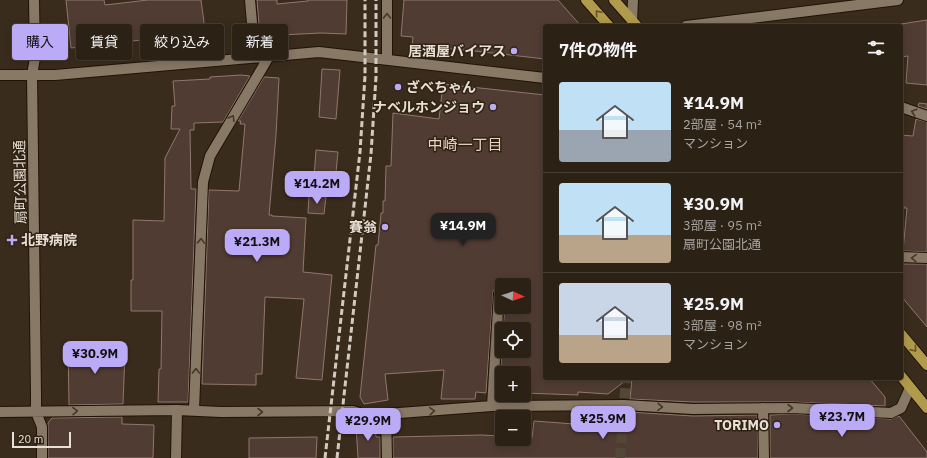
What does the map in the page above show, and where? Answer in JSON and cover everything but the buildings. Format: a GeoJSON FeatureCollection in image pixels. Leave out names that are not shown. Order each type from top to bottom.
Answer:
{"type":"FeatureCollection","features":[{"type":"Feature","properties":{"kind":"main road"},"geometry":{"type":"LineString","coordinates":[[586,0],[607,24]]}},
{"type":"Feature","properties":{"kind":"main road"},"geometry":{"type":"LineString","coordinates":[[614,0],[634,24]]}},
{"type":"Feature","properties":{"kind":"main road"},"geometry":{"type":"LineString","coordinates":[[903,336],[927,365]]}},
{"type":"Feature","properties":{"kind":"main road"},"geometry":{"type":"LineString","coordinates":[[903,379],[927,408]]}},
{"type":"Feature","properties":{"kind":"street","name":"扇町公園北通"},"geometry":{"type":"LineString","coordinates":[[34,0],[35,58],[32,75],[36,412],[42,427],[42,458]]}},
{"type":"Feature","properties":{"kind":"street"},"geometry":{"type":"LineString","coordinates":[[250,0],[252,24]]}},
{"type":"Feature","properties":{"kind":"street"},"geometry":{"type":"LineString","coordinates":[[387,0],[387,59]]}},
{"type":"Feature","properties":{"kind":"street"},"geometry":{"type":"LineString","coordinates":[[633,0],[634,24]]}},
{"type":"Feature","properties":{"kind":"street"},"geometry":{"type":"LineString","coordinates":[[702,24],[898,0]]}},
{"type":"Feature","properties":{"kind":"street"},"geometry":{"type":"LineString","coordinates":[[288,54],[319,52],[543,78]]}},
{"type":"Feature","properties":{"kind":"street"},"geometry":{"type":"LineString","coordinates":[[0,76],[55,75],[232,59]]}},
{"type":"Feature","properties":{"kind":"street"},"geometry":{"type":"LineString","coordinates":[[194,410],[203,182],[210,156],[267,60]]}},
{"type":"Feature","properties":{"kind":"street"},"geometry":{"type":"LineString","coordinates":[[903,108],[927,116]]}},
{"type":"Feature","properties":{"kind":"street"},"geometry":{"type":"LineString","coordinates":[[903,257],[927,258]]}},
{"type":"Feature","properties":{"kind":"street"},"geometry":{"type":"LineString","coordinates":[[492,406],[498,314]]}},
{"type":"Feature","properties":{"kind":"street"},"geometry":{"type":"LineString","coordinates":[[0,412],[194,410],[221,412],[354,411],[362,414],[386,414],[492,406],[624,405],[694,409],[803,408],[891,413],[901,408],[910,388]]}},
{"type":"Feature","properties":{"kind":"street"},"geometry":{"type":"LineString","coordinates":[[763,408],[764,458]]}},
{"type":"Feature","properties":{"kind":"street"},"geometry":{"type":"LineString","coordinates":[[176,458],[177,410]]}},
{"type":"Feature","properties":{"kind":"street"},"geometry":{"type":"LineString","coordinates":[[386,414],[387,458]]}},
{"type":"Feature","properties":{"kind":"tunnel"},"geometry":{"type":"LineString","coordinates":[[620,458],[626,380]]}},
{"type":"Feature","properties":{"kind":"railway"},"geometry":{"type":"LineString","coordinates":[[325,458],[360,152],[365,76],[365,0]]}},
{"type":"Feature","properties":{"kind":"railway"},"geometry":{"type":"LineString","coordinates":[[337,458],[371,154],[376,77],[376,0]]}},
{"type":"Feature","properties":{"kind":"place","name":"居酒屋バイアス"},"geometry":{"type":"Point","coordinates":[514,51]}},
{"type":"Feature","properties":{"kind":"place","name":"ざべちゃん"},"geometry":{"type":"Point","coordinates":[398,87]}},
{"type":"Feature","properties":{"kind":"place","name":"ナベルホンジョウ"},"geometry":{"type":"Point","coordinates":[493,107]}},
{"type":"Feature","properties":{"kind":"place","name":"賽翁"},"geometry":{"type":"Point","coordinates":[385,227]}},
{"type":"Feature","properties":{"kind":"place","name":"北野病院"},"geometry":{"type":"Point","coordinates":[12,240]}},
{"type":"Feature","properties":{"kind":"place","name":"TORIMO"},"geometry":{"type":"Point","coordinates":[777,425]}},
{"type":"Feature","properties":{"kind":"district","name":"中崎一丁目"},"geometry":{"type":"Point","coordinates":[465,144]}}]}
